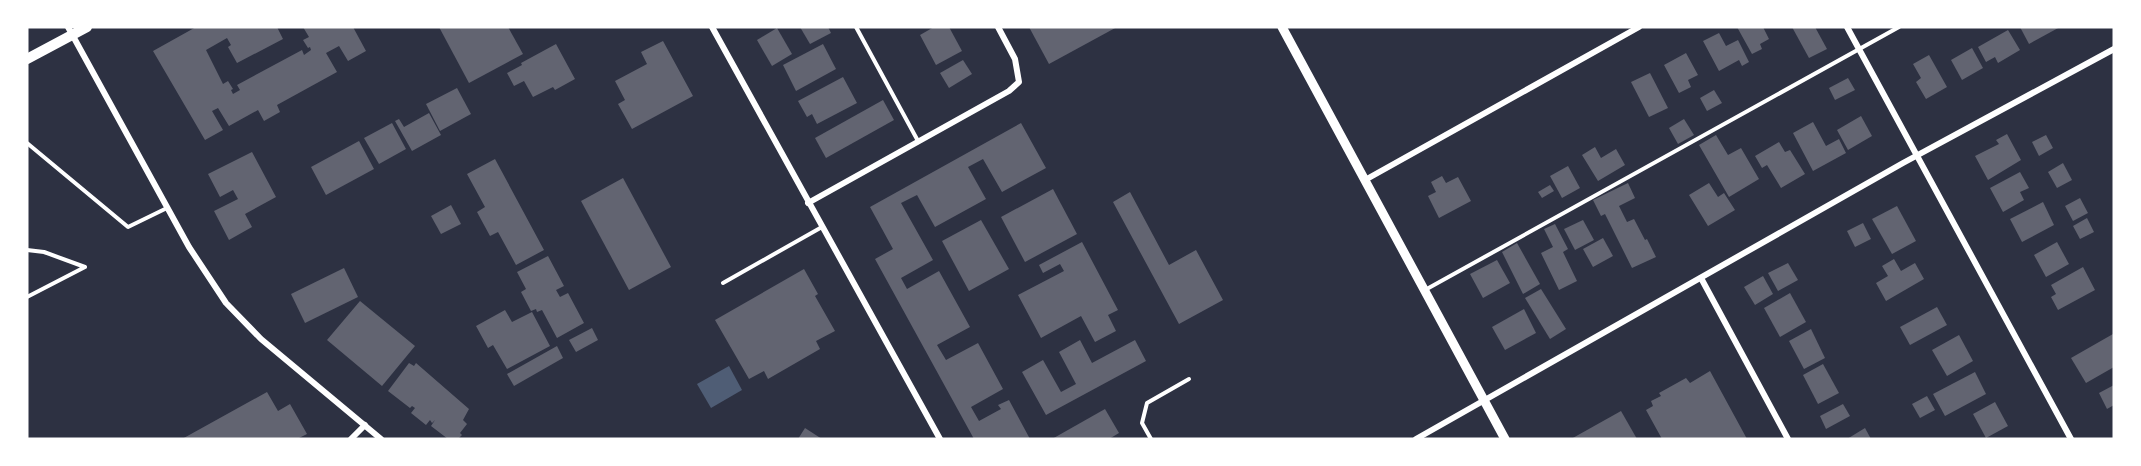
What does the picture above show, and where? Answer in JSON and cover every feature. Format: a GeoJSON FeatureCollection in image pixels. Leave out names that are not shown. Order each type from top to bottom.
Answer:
{"type":"FeatureCollection","features":[{"type":"Feature","properties":{"kind":"main road"},"geometry":{"type":"LineString","coordinates":[[27,59],[70,31],[87,27]]}},
{"type":"Feature","properties":{"kind":"street"},"geometry":{"type":"LineString","coordinates":[[712,27],[940,439]]}},
{"type":"Feature","properties":{"kind":"street"},"geometry":{"type":"LineString","coordinates":[[808,203],[1009,91],[1019,82],[1016,59],[998,27]]}},
{"type":"Feature","properties":{"kind":"street"},"geometry":{"type":"LineString","coordinates":[[1282,27],[1505,439]]}},
{"type":"Feature","properties":{"kind":"street"},"geometry":{"type":"LineString","coordinates":[[1365,180],[1639,27]]}},
{"type":"Feature","properties":{"kind":"street"},"geometry":{"type":"LineString","coordinates":[[1847,27],[2071,439]]}},
{"type":"Feature","properties":{"kind":"street"},"geometry":{"type":"LineString","coordinates":[[70,31],[189,248],[225,303],[261,339],[381,439]]}},
{"type":"Feature","properties":{"kind":"street"},"geometry":{"type":"LineString","coordinates":[[1416,439],[1917,156],[2114,49]]}},
{"type":"Feature","properties":{"kind":"street"},"geometry":{"type":"LineString","coordinates":[[1701,278],[1788,439]]}},
{"type":"Feature","properties":{"kind":"street"},"geometry":{"type":"LineString","coordinates":[[351,439],[365,425]]}},
{"type":"Feature","properties":{"kind":"lane"},"geometry":{"type":"LineString","coordinates":[[856,27],[918,141]]}},
{"type":"Feature","properties":{"kind":"lane"},"geometry":{"type":"LineString","coordinates":[[1425,290],[1899,27]]}},
{"type":"Feature","properties":{"kind":"lane"},"geometry":{"type":"LineString","coordinates":[[27,142],[128,227],[168,207]]}},
{"type":"Feature","properties":{"kind":"lane"},"geometry":{"type":"LineString","coordinates":[[723,283],[822,227]]}},
{"type":"Feature","properties":{"kind":"lane"},"geometry":{"type":"LineString","coordinates":[[27,250],[44,252],[85,267],[27,297]]}},
{"type":"Feature","properties":{"kind":"lane"},"geometry":{"type":"LineString","coordinates":[[1151,439],[1142,423],[1147,402],[1189,379]]}},
{"type":"Feature","properties":{"kind":"water"},"geometry":{"type":"Polygon","coordinates":[[[729,366],[742,390],[711,408],[697,384],[729,366]]]}},
{"type":"Feature","properties":{"kind":"building"},"geometry":{"type":"Polygon","coordinates":[[[196,27],[277,27],[283,39],[237,63],[228,47],[231,45],[227,38],[206,50],[223,84],[228,81],[233,94],[240,90],[237,85],[302,50],[304,55],[311,50],[303,40],[309,37],[303,27],[353,27],[366,51],[348,61],[339,46],[326,53],[337,72],[277,105],[280,112],[264,121],[258,110],[229,126],[218,108],[212,111],[223,130],[205,140],[153,51],[196,27]]]}},
{"type":"Feature","properties":{"kind":"building"},"geometry":{"type":"Polygon","coordinates":[[[439,27],[508,27],[523,54],[469,83],[439,27]]]}},
{"type":"Feature","properties":{"kind":"building"},"geometry":{"type":"Polygon","coordinates":[[[800,27],[828,27],[831,33],[810,44],[800,27]]]}},
{"type":"Feature","properties":{"kind":"building"},"geometry":{"type":"Polygon","coordinates":[[[934,27],[949,27],[962,51],[936,65],[920,35],[934,27]]]}},
{"type":"Feature","properties":{"kind":"building"},"geometry":{"type":"Polygon","coordinates":[[[1029,27],[1117,27],[1049,64],[1029,27]]]}},
{"type":"Feature","properties":{"kind":"building"},"geometry":{"type":"Polygon","coordinates":[[[1737,27],[1763,27],[1769,39],[1760,44],[1762,49],[1752,54],[1737,27]]]}},
{"type":"Feature","properties":{"kind":"building"},"geometry":{"type":"Polygon","coordinates":[[[1792,27],[1815,27],[1827,49],[1809,58],[1792,27]]]}},
{"type":"Feature","properties":{"kind":"building"},"geometry":{"type":"Polygon","coordinates":[[[2020,27],[2060,27],[2029,44],[2020,27]]]}},
{"type":"Feature","properties":{"kind":"building"},"geometry":{"type":"Polygon","coordinates":[[[777,28],[792,54],[772,66],[757,40],[777,28]]]}},
{"type":"Feature","properties":{"kind":"building"},"geometry":{"type":"Polygon","coordinates":[[[2008,30],[2020,50],[1998,63],[1995,57],[1986,62],[1978,47],[2008,30]]]}},
{"type":"Feature","properties":{"kind":"building"},"geometry":{"type":"Polygon","coordinates":[[[1719,33],[1726,46],[1738,40],[1749,62],[1742,66],[1739,60],[1719,71],[1703,41],[1719,33]]]}},
{"type":"Feature","properties":{"kind":"building"},"geometry":{"type":"Polygon","coordinates":[[[663,41],[693,96],[632,129],[618,104],[625,100],[615,81],[647,64],[641,52],[663,41]]]}},
{"type":"Feature","properties":{"kind":"building"},"geometry":{"type":"Polygon","coordinates":[[[556,44],[575,79],[555,90],[553,87],[533,97],[524,81],[514,86],[507,73],[556,44]]]}},
{"type":"Feature","properties":{"kind":"building"},"geometry":{"type":"Polygon","coordinates":[[[823,44],[836,69],[796,91],[783,65],[823,44]]]}},
{"type":"Feature","properties":{"kind":"building"},"geometry":{"type":"Polygon","coordinates":[[[1972,48],[1983,68],[1962,80],[1951,60],[1972,48]]]}},
{"type":"Feature","properties":{"kind":"building"},"geometry":{"type":"Polygon","coordinates":[[[1686,53],[1698,75],[1688,80],[1691,87],[1679,93],[1664,65],[1686,53]]]}},
{"type":"Feature","properties":{"kind":"building"},"geometry":{"type":"Polygon","coordinates":[[[1929,55],[1947,87],[1926,99],[1916,82],[1921,78],[1913,64],[1929,55]]]}},
{"type":"Feature","properties":{"kind":"building"},"geometry":{"type":"Polygon","coordinates":[[[963,60],[972,74],[949,88],[940,73],[963,60]]]}},
{"type":"Feature","properties":{"kind":"building"},"geometry":{"type":"Polygon","coordinates":[[[1650,73],[1668,108],[1649,117],[1631,82],[1650,73]]]}},
{"type":"Feature","properties":{"kind":"building"},"geometry":{"type":"Polygon","coordinates":[[[843,77],[857,103],[817,124],[812,114],[807,117],[798,101],[843,77]]]}},
{"type":"Feature","properties":{"kind":"building"},"geometry":{"type":"Polygon","coordinates":[[[1848,78],[1855,90],[1835,100],[1829,88],[1848,78]]]}},
{"type":"Feature","properties":{"kind":"building"},"geometry":{"type":"Polygon","coordinates":[[[457,88],[471,114],[440,131],[426,104],[457,88]]]}},
{"type":"Feature","properties":{"kind":"building"},"geometry":{"type":"Polygon","coordinates":[[[1714,90],[1722,103],[1707,111],[1700,98],[1714,90]]]}},
{"type":"Feature","properties":{"kind":"building"},"geometry":{"type":"Polygon","coordinates":[[[883,100],[894,120],[826,158],[815,138],[883,100]]]}},
{"type":"Feature","properties":{"kind":"building"},"geometry":{"type":"Polygon","coordinates":[[[429,113],[441,135],[412,151],[395,121],[399,119],[404,127],[429,113]]]}},
{"type":"Feature","properties":{"kind":"building"},"geometry":{"type":"Polygon","coordinates":[[[1861,116],[1872,136],[1848,150],[1837,130],[1861,116]]]}},
{"type":"Feature","properties":{"kind":"building"},"geometry":{"type":"Polygon","coordinates":[[[1684,119],[1694,135],[1678,144],[1669,128],[1684,119]]]}},
{"type":"Feature","properties":{"kind":"building"},"geometry":{"type":"Polygon","coordinates":[[[1813,122],[1826,146],[1839,139],[1846,153],[1813,171],[1793,133],[1813,122]]]}},
{"type":"Feature","properties":{"kind":"building"},"geometry":{"type":"Polygon","coordinates":[[[392,123],[406,149],[379,164],[364,138],[392,123]]]}},
{"type":"Feature","properties":{"kind":"building"},"geometry":{"type":"Polygon","coordinates":[[[1021,123],[1046,168],[1002,192],[983,159],[968,167],[986,199],[935,227],[917,195],[901,203],[933,260],[901,278],[907,289],[939,271],[970,327],[937,345],[946,360],[978,343],[1003,389],[971,407],[979,421],[1001,409],[998,405],[1009,400],[1030,439],[974,439],[875,259],[893,249],[870,207],[1021,123]]]}},
{"type":"Feature","properties":{"kind":"building"},"geometry":{"type":"Polygon","coordinates":[[[2007,134],[2021,160],[1988,180],[1975,156],[1999,144],[1996,140],[2007,134]]]}},
{"type":"Feature","properties":{"kind":"building"},"geometry":{"type":"Polygon","coordinates":[[[1716,135],[1728,155],[1741,148],[1759,179],[1729,197],[1699,145],[1716,135]]]}},
{"type":"Feature","properties":{"kind":"building"},"geometry":{"type":"Polygon","coordinates":[[[2046,135],[2053,148],[2039,156],[2032,142],[2046,135]]]}},
{"type":"Feature","properties":{"kind":"building"},"geometry":{"type":"Polygon","coordinates":[[[359,141],[374,169],[326,195],[311,167],[359,141]]]}},
{"type":"Feature","properties":{"kind":"building"},"geometry":{"type":"Polygon","coordinates":[[[1779,142],[1785,152],[1790,150],[1805,174],[1781,188],[1767,165],[1762,168],[1755,156],[1779,142]]]}},
{"type":"Feature","properties":{"kind":"building"},"geometry":{"type":"Polygon","coordinates":[[[1595,147],[1601,158],[1616,149],[1625,165],[1598,181],[1582,155],[1595,147]]]}},
{"type":"Feature","properties":{"kind":"building"},"geometry":{"type":"Polygon","coordinates":[[[252,152],[276,197],[245,214],[252,227],[229,240],[214,211],[238,199],[233,190],[220,197],[208,174],[252,152]]]}},
{"type":"Feature","properties":{"kind":"building"},"geometry":{"type":"Polygon","coordinates":[[[495,159],[544,250],[516,265],[498,232],[490,236],[477,212],[485,207],[467,174],[495,159]]]}},
{"type":"Feature","properties":{"kind":"building"},"geometry":{"type":"Polygon","coordinates":[[[2063,163],[2072,180],[2057,188],[2048,172],[2063,163]]]}},
{"type":"Feature","properties":{"kind":"building"},"geometry":{"type":"Polygon","coordinates":[[[1568,166],[1580,188],[1562,198],[1550,176],[1568,166]]]}},
{"type":"Feature","properties":{"kind":"building"},"geometry":{"type":"Polygon","coordinates":[[[2020,172],[2029,188],[2020,192],[2024,200],[2003,212],[1990,188],[2020,172]]]}},
{"type":"Feature","properties":{"kind":"building"},"geometry":{"type":"Polygon","coordinates":[[[1442,176],[1446,183],[1458,177],[1471,201],[1439,218],[1428,196],[1436,192],[1431,182],[1442,176]]]}},
{"type":"Feature","properties":{"kind":"building"},"geometry":{"type":"Polygon","coordinates":[[[623,178],[671,267],[629,290],[581,201],[623,178]]]}},
{"type":"Feature","properties":{"kind":"building"},"geometry":{"type":"Polygon","coordinates":[[[1628,183],[1635,198],[1619,206],[1627,222],[1634,219],[1656,257],[1632,268],[1605,214],[1601,216],[1593,200],[1628,183]]]}},
{"type":"Feature","properties":{"kind":"building"},"geometry":{"type":"Polygon","coordinates":[[[1709,183],[1718,197],[1724,193],[1735,210],[1708,226],[1689,195],[1709,183]]]}},
{"type":"Feature","properties":{"kind":"building"},"geometry":{"type":"Polygon","coordinates":[[[1550,185],[1554,191],[1542,198],[1538,192],[1550,185]]]}},
{"type":"Feature","properties":{"kind":"building"},"geometry":{"type":"Polygon","coordinates":[[[1053,189],[1077,234],[1025,262],[1001,217],[1053,189]]]}},
{"type":"Feature","properties":{"kind":"building"},"geometry":{"type":"Polygon","coordinates":[[[1130,192],[1169,265],[1196,250],[1223,300],[1179,324],[1113,202],[1130,192]]]}},
{"type":"Feature","properties":{"kind":"building"},"geometry":{"type":"Polygon","coordinates":[[[2080,198],[2088,213],[2073,221],[2065,206],[2080,198]]]}},
{"type":"Feature","properties":{"kind":"building"},"geometry":{"type":"Polygon","coordinates":[[[2043,202],[2054,225],[2022,242],[2010,219],[2043,202]]]}},
{"type":"Feature","properties":{"kind":"building"},"geometry":{"type":"Polygon","coordinates":[[[451,205],[461,224],[441,234],[431,216],[451,205]]]}},
{"type":"Feature","properties":{"kind":"building"},"geometry":{"type":"Polygon","coordinates":[[[1897,206],[1916,241],[1892,254],[1872,219],[1897,206]]]}},
{"type":"Feature","properties":{"kind":"building"},"geometry":{"type":"Polygon","coordinates":[[[2087,218],[2094,232],[2080,239],[2073,226],[2087,218]]]}},
{"type":"Feature","properties":{"kind":"building"},"geometry":{"type":"Polygon","coordinates":[[[981,220],[1009,269],[969,291],[942,241],[981,220]]]}},
{"type":"Feature","properties":{"kind":"building"},"geometry":{"type":"Polygon","coordinates":[[[1583,220],[1594,240],[1575,250],[1564,229],[1583,220]]]}},
{"type":"Feature","properties":{"kind":"building"},"geometry":{"type":"Polygon","coordinates":[[[1863,223],[1871,239],[1855,247],[1847,231],[1863,223]]]}},
{"type":"Feature","properties":{"kind":"building"},"geometry":{"type":"Polygon","coordinates":[[[1555,224],[1568,249],[1563,252],[1577,281],[1559,290],[1541,253],[1553,247],[1544,229],[1555,224]]]}},
{"type":"Feature","properties":{"kind":"building"},"geometry":{"type":"Polygon","coordinates":[[[1603,238],[1613,256],[1593,267],[1583,249],[1603,238]]]}},
{"type":"Feature","properties":{"kind":"building"},"geometry":{"type":"Polygon","coordinates":[[[1082,242],[1118,310],[1108,315],[1116,331],[1095,342],[1081,316],[1041,338],[1018,295],[1064,271],[1060,264],[1043,273],[1039,265],[1082,242]]]}},
{"type":"Feature","properties":{"kind":"building"},"geometry":{"type":"Polygon","coordinates":[[[2057,242],[2069,264],[2046,277],[2034,255],[2057,242]]]}},
{"type":"Feature","properties":{"kind":"building"},"geometry":{"type":"Polygon","coordinates":[[[1517,243],[1540,284],[1523,294],[1502,252],[1517,243]]]}},
{"type":"Feature","properties":{"kind":"building"},"geometry":{"type":"Polygon","coordinates":[[[548,256],[564,286],[556,290],[560,297],[568,293],[584,323],[557,338],[542,310],[531,311],[521,292],[526,289],[517,272],[548,256]]]}},
{"type":"Feature","properties":{"kind":"building"},"geometry":{"type":"Polygon","coordinates":[[[1894,259],[1901,271],[1915,263],[1924,279],[1886,301],[1876,283],[1888,276],[1882,266],[1894,259]]]}},
{"type":"Feature","properties":{"kind":"building"},"geometry":{"type":"Polygon","coordinates":[[[1497,260],[1510,283],[1483,298],[1470,274],[1497,260]]]}},
{"type":"Feature","properties":{"kind":"building"},"geometry":{"type":"Polygon","coordinates":[[[1788,263],[1798,280],[1778,291],[1768,273],[1788,263]]]}},
{"type":"Feature","properties":{"kind":"building"},"geometry":{"type":"Polygon","coordinates":[[[2083,267],[2095,290],[2058,310],[2051,297],[2056,294],[2051,285],[2083,267]]]}},
{"type":"Feature","properties":{"kind":"building"},"geometry":{"type":"Polygon","coordinates":[[[344,268],[358,297],[305,323],[291,294],[344,268]]]}},
{"type":"Feature","properties":{"kind":"building"},"geometry":{"type":"Polygon","coordinates":[[[804,269],[818,294],[815,296],[835,331],[816,341],[820,349],[768,379],[764,371],[749,379],[715,320],[804,269]]]}},
{"type":"Feature","properties":{"kind":"building"},"geometry":{"type":"Polygon","coordinates":[[[1763,276],[1773,294],[1755,305],[1744,287],[1763,276]]]}},
{"type":"Feature","properties":{"kind":"building"},"geometry":{"type":"Polygon","coordinates":[[[1541,289],[1566,329],[1550,339],[1525,298],[1541,289]]]}},
{"type":"Feature","properties":{"kind":"building"},"geometry":{"type":"Polygon","coordinates":[[[1790,293],[1806,322],[1780,337],[1764,308],[1790,293]]]}},
{"type":"Feature","properties":{"kind":"building"},"geometry":{"type":"Polygon","coordinates":[[[360,301],[415,346],[382,386],[327,340],[360,301]]]}},
{"type":"Feature","properties":{"kind":"building"},"geometry":{"type":"Polygon","coordinates":[[[1937,307],[1947,325],[1910,345],[1900,327],[1937,307]]]}},
{"type":"Feature","properties":{"kind":"building"},"geometry":{"type":"Polygon","coordinates":[[[1524,309],[1536,333],[1505,350],[1492,327],[1524,309]]]}},
{"type":"Feature","properties":{"kind":"building"},"geometry":{"type":"Polygon","coordinates":[[[505,310],[512,322],[532,312],[550,346],[507,369],[493,345],[488,348],[476,326],[505,310]]]}},
{"type":"Feature","properties":{"kind":"building"},"geometry":{"type":"Polygon","coordinates":[[[592,328],[598,340],[576,352],[569,340],[592,328]]]}},
{"type":"Feature","properties":{"kind":"building"},"geometry":{"type":"Polygon","coordinates":[[[1811,329],[1825,358],[1804,369],[1789,341],[1811,329]]]}},
{"type":"Feature","properties":{"kind":"building"},"geometry":{"type":"Polygon","coordinates":[[[2113,334],[2114,367],[2086,383],[2071,358],[2113,334]]]}},
{"type":"Feature","properties":{"kind":"building"},"geometry":{"type":"Polygon","coordinates":[[[1959,335],[1973,361],[1947,376],[1932,350],[1959,335]]]}},
{"type":"Feature","properties":{"kind":"building"},"geometry":{"type":"Polygon","coordinates":[[[1080,340],[1092,363],[1135,340],[1146,361],[1046,415],[1022,372],[1043,360],[1061,392],[1076,384],[1059,352],[1080,340]]]}},
{"type":"Feature","properties":{"kind":"building"},"geometry":{"type":"Polygon","coordinates":[[[557,346],[563,358],[514,386],[507,374],[557,346]]]}},
{"type":"Feature","properties":{"kind":"building"},"geometry":{"type":"Polygon","coordinates":[[[409,363],[414,366],[416,363],[469,409],[463,420],[467,424],[458,439],[448,439],[431,426],[435,420],[432,423],[430,420],[426,425],[411,413],[415,408],[412,406],[410,408],[388,391],[409,363]]]}},
{"type":"Feature","properties":{"kind":"building"},"geometry":{"type":"Polygon","coordinates":[[[1823,364],[1839,393],[1818,404],[1803,375],[1823,364]]]}},
{"type":"Feature","properties":{"kind":"building"},"geometry":{"type":"Polygon","coordinates":[[[1710,371],[1747,439],[1662,439],[1646,410],[1653,406],[1651,401],[1661,396],[1659,393],[1686,378],[1690,383],[1710,371]]]}},
{"type":"Feature","properties":{"kind":"building"},"geometry":{"type":"Polygon","coordinates":[[[1975,372],[1986,394],[1945,416],[1933,394],[1975,372]]]}},
{"type":"Feature","properties":{"kind":"building"},"geometry":{"type":"Polygon","coordinates":[[[2114,385],[2114,405],[2107,409],[2099,393],[2114,385]]]}},
{"type":"Feature","properties":{"kind":"building"},"geometry":{"type":"Polygon","coordinates":[[[267,392],[278,411],[290,404],[307,434],[297,439],[182,439],[267,392]]]}},
{"type":"Feature","properties":{"kind":"building"},"geometry":{"type":"Polygon","coordinates":[[[1927,396],[1935,410],[1920,418],[1912,404],[1927,396]]]}},
{"type":"Feature","properties":{"kind":"building"},"geometry":{"type":"Polygon","coordinates":[[[1995,402],[2008,426],[1986,438],[1973,414],[1995,402]]]}},
{"type":"Feature","properties":{"kind":"building"},"geometry":{"type":"Polygon","coordinates":[[[1843,404],[1850,416],[1826,429],[1820,416],[1843,404]]]}},
{"type":"Feature","properties":{"kind":"building"},"geometry":{"type":"Polygon","coordinates":[[[1105,409],[1119,433],[1109,439],[1052,439],[1105,409]]]}},
{"type":"Feature","properties":{"kind":"building"},"geometry":{"type":"Polygon","coordinates":[[[1621,411],[1637,439],[1571,439],[1621,411]]]}},
{"type":"Feature","properties":{"kind":"building"},"geometry":{"type":"Polygon","coordinates":[[[805,428],[822,439],[798,439],[805,428]]]}},
{"type":"Feature","properties":{"kind":"building"},"geometry":{"type":"Polygon","coordinates":[[[1865,428],[1871,439],[1847,439],[1865,428]]]}}]}
